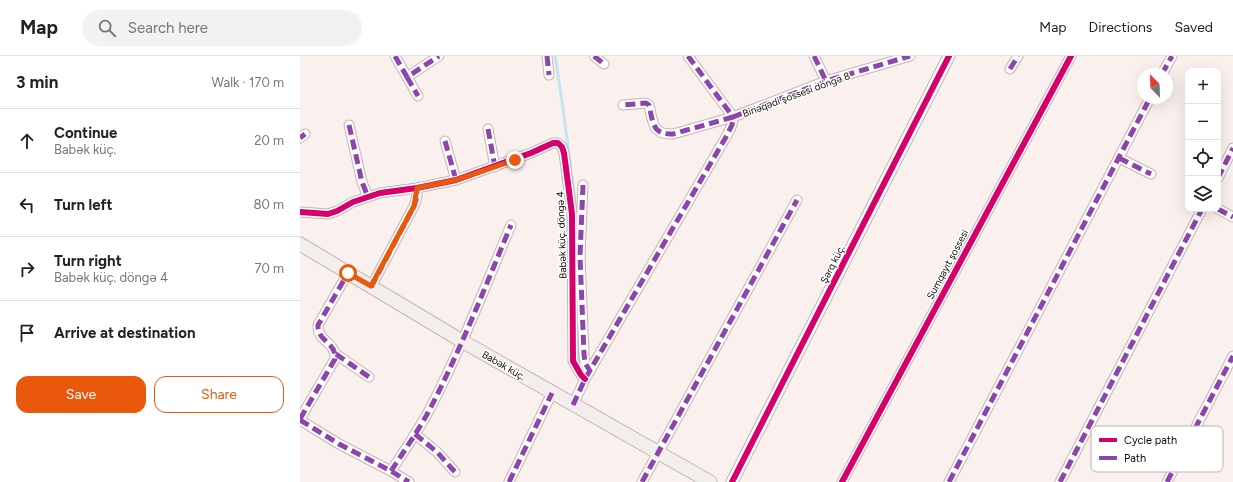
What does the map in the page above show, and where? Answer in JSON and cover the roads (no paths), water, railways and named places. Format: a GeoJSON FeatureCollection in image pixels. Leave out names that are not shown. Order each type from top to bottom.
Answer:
{"type":"FeatureCollection","features":[{"type":"Feature","properties":{"kind":"main road","name":"Babək küç."},"geometry":{"type":"LineString","coordinates":[[300,244],[462,341],[710,482]]}},
{"type":"Feature","properties":{"kind":"street"},"geometry":{"type":"LineString","coordinates":[[395,56],[418,96]]}},
{"type":"Feature","properties":{"kind":"street"},"geometry":{"type":"LineString","coordinates":[[407,77],[439,56]]}},
{"type":"Feature","properties":{"kind":"street"},"geometry":{"type":"LineString","coordinates":[[547,56],[549,75]]}},
{"type":"Feature","properties":{"kind":"street"},"geometry":{"type":"LineString","coordinates":[[594,56],[604,64]]}},
{"type":"Feature","properties":{"kind":"street","name":"Binəqədi şossesi döngə 8"},"geometry":{"type":"LineString","coordinates":[[688,56],[733,117],[826,81],[910,56]]}},
{"type":"Feature","properties":{"kind":"street"},"geometry":{"type":"LineString","coordinates":[[814,56],[826,81]]}},
{"type":"Feature","properties":{"kind":"street"},"geometry":{"type":"LineString","coordinates":[[1010,69],[1018,56]]}},
{"type":"Feature","properties":{"kind":"street","name":"Sumqayıt şossesi"},"geometry":{"type":"LineString","coordinates":[[842,482],[1071,56]]}},
{"type":"Feature","properties":{"kind":"street"},"geometry":{"type":"LineString","coordinates":[[1165,68],[1172,56]]}},
{"type":"Feature","properties":{"kind":"street","name":"Şərq küç."},"geometry":{"type":"LineString","coordinates":[[732,482],[946,57]]}},
{"type":"Feature","properties":{"kind":"street"},"geometry":{"type":"LineString","coordinates":[[573,405],[590,370],[732,125],[733,117],[673,134],[664,135],[655,129],[646,102],[623,105]]}},
{"type":"Feature","properties":{"kind":"street"},"geometry":{"type":"LineString","coordinates":[[949,482],[1147,104]]}},
{"type":"Feature","properties":{"kind":"street"},"geometry":{"type":"LineString","coordinates":[[349,125],[362,182],[368,197]]}},
{"type":"Feature","properties":{"kind":"street"},"geometry":{"type":"LineString","coordinates":[[488,129],[495,167]]}},
{"type":"Feature","properties":{"kind":"street"},"geometry":{"type":"LineString","coordinates":[[445,141],[456,180]]}},
{"type":"Feature","properties":{"kind":"street","name":"Babək küç. döngə 4"},"geometry":{"type":"LineString","coordinates":[[300,212],[328,214],[380,193],[417,188],[456,180],[495,167],[553,143],[558,143],[564,153],[572,214],[573,361],[585,379]]}},
{"type":"Feature","properties":{"kind":"street"},"geometry":{"type":"LineString","coordinates":[[1219,176],[1233,148]]}},
{"type":"Feature","properties":{"kind":"street"},"geometry":{"type":"LineString","coordinates":[[1119,158],[1151,174]]}},
{"type":"Feature","properties":{"kind":"street"},"geometry":{"type":"LineString","coordinates":[[583,185],[580,256],[585,362],[590,370]]}},
{"type":"Feature","properties":{"kind":"street"},"geometry":{"type":"LineString","coordinates":[[371,286],[414,206],[417,188]]}},
{"type":"Feature","properties":{"kind":"street"},"geometry":{"type":"LineString","coordinates":[[642,482],[797,200]]}},
{"type":"Feature","properties":{"kind":"street"},"geometry":{"type":"LineString","coordinates":[[1221,211],[1233,217]]}},
{"type":"Feature","properties":{"kind":"street"},"geometry":{"type":"LineString","coordinates":[[1060,482],[1200,212]]}},
{"type":"Feature","properties":{"kind":"street"},"geometry":{"type":"LineString","coordinates":[[391,470],[415,434],[433,403],[462,341],[511,225]]}},
{"type":"Feature","properties":{"kind":"street"},"geometry":{"type":"LineString","coordinates":[[348,273],[318,325],[319,335],[333,348],[336,354],[369,378]]}},
{"type":"Feature","properties":{"kind":"street"},"geometry":{"type":"LineString","coordinates":[[336,354],[336,359],[300,419],[339,444],[391,470],[409,482]]}},
{"type":"Feature","properties":{"kind":"street"},"geometry":{"type":"LineString","coordinates":[[1196,426],[1233,356]]}},
{"type":"Feature","properties":{"kind":"street"},"geometry":{"type":"LineString","coordinates":[[509,482],[552,393]]}},
{"type":"Feature","properties":{"kind":"street"},"geometry":{"type":"LineString","coordinates":[[415,434],[437,452],[455,472]]}},
{"type":"Feature","properties":{"kind":"street"},"geometry":{"type":"LineString","coordinates":[[1167,482],[1172,472]]}},
{"type":"Feature","properties":{"kind":"waterway"},"geometry":{"type":"LineString","coordinates":[[555,56],[576,209]]}},
{"type":"Feature","properties":{"kind":"waterway"},"geometry":{"type":"LineString","coordinates":[[578,312],[579,364]]}}]}
